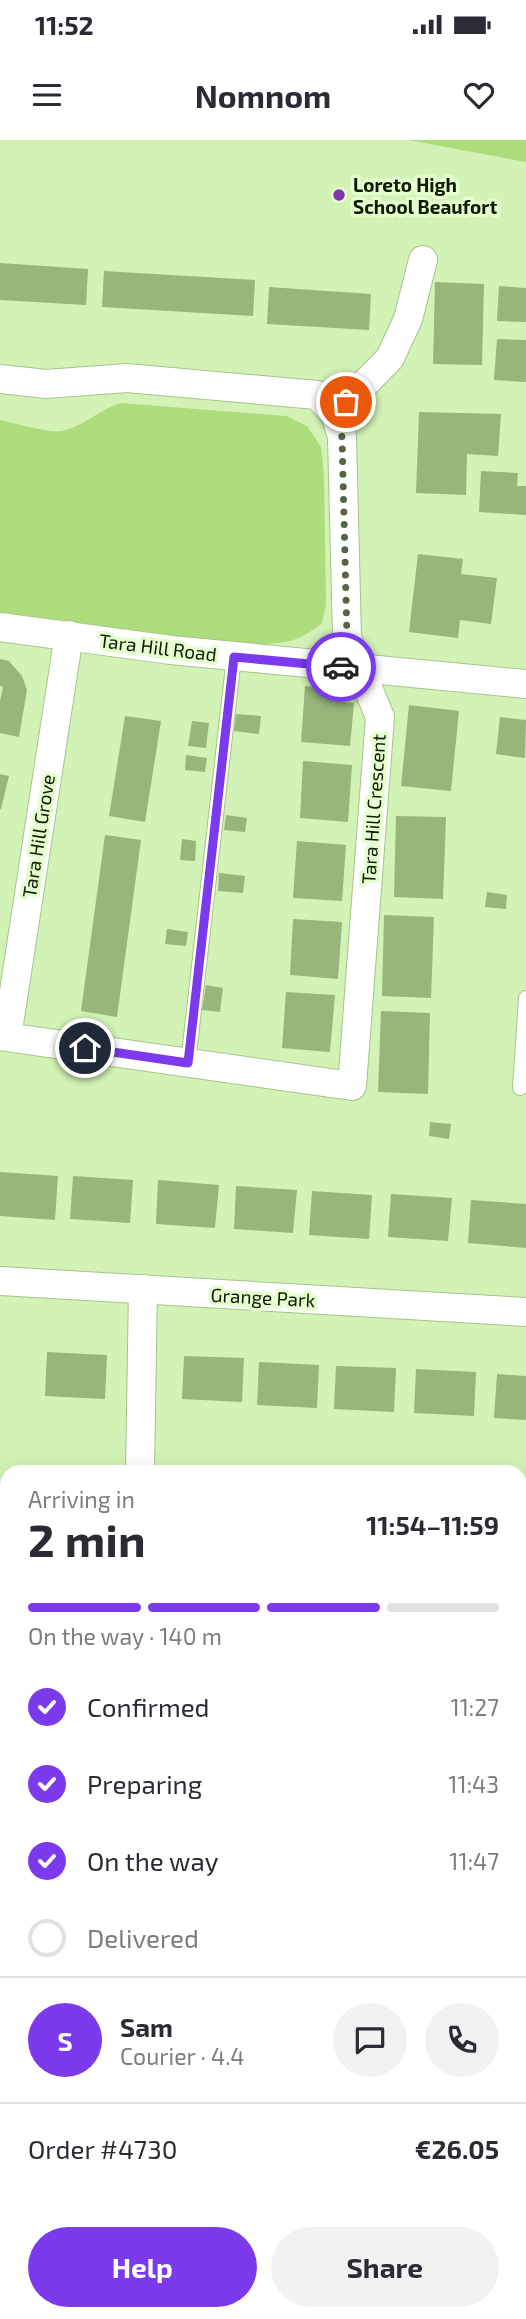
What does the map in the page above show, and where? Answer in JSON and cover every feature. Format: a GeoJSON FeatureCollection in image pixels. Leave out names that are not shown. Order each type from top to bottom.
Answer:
{"type":"FeatureCollection","features":[{"type":"Feature","properties":{"kind":"street"},"geometry":{"type":"LineString","coordinates":[[0,379],[46,384],[127,378],[317,395],[335,414],[390,358],[408,318],[423,260]]}},
{"type":"Feature","properties":{"kind":"street","name":"Tara Hill Crescent"},"geometry":{"type":"LineString","coordinates":[[335,414],[342,437],[347,638],[380,717],[352,1086]]}},
{"type":"Feature","properties":{"kind":"street","name":"Tara Hill Road"},"geometry":{"type":"LineString","coordinates":[[0,627],[234,657],[526,684]]}},
{"type":"Feature","properties":{"kind":"street","name":"Tara Hill Grove"},"geometry":{"type":"LineString","coordinates":[[69,635],[4,1036],[352,1086]]}},
{"type":"Feature","properties":{"kind":"street","name":"Grange Park"},"geometry":{"type":"LineString","coordinates":[[0,1281],[526,1312]]}},
{"type":"Feature","properties":{"kind":"street"},"geometry":{"type":"LineString","coordinates":[[140,1465],[143,1289]]}},
{"type":"Feature","properties":{"kind":"lane"},"geometry":{"type":"LineString","coordinates":[[188,1063],[234,657]]}},
{"type":"Feature","properties":{"kind":"lane"},"geometry":{"type":"LineString","coordinates":[[520,1088],[526,998]]}},
{"type":"Feature","properties":{"kind":"green space"},"geometry":{"type":"Polygon","coordinates":[[[408,140],[526,140],[526,162],[408,140]]]}},
{"type":"Feature","properties":{"kind":"green space"},"geometry":{"type":"Polygon","coordinates":[[[121,403],[286,416],[307,426],[321,447],[324,476],[326,604],[322,623],[295,640],[263,644],[0,621],[0,420],[61,431],[77,426],[121,403]]]}},
{"type":"Feature","properties":{"kind":"building"},"geometry":{"type":"Polygon","coordinates":[[[0,263],[88,269],[86,305],[0,300],[0,263]]]}},
{"type":"Feature","properties":{"kind":"building"},"geometry":{"type":"Polygon","coordinates":[[[104,271],[255,280],[253,316],[102,307],[104,271]]]}},
{"type":"Feature","properties":{"kind":"building"},"geometry":{"type":"Polygon","coordinates":[[[435,282],[484,284],[482,365],[433,364],[435,282]]]}},
{"type":"Feature","properties":{"kind":"building"},"geometry":{"type":"Polygon","coordinates":[[[499,286],[526,288],[526,322],[497,321],[499,286]]]}},
{"type":"Feature","properties":{"kind":"building"},"geometry":{"type":"Polygon","coordinates":[[[269,287],[371,294],[369,330],[267,324],[269,287]]]}},
{"type":"Feature","properties":{"kind":"building"},"geometry":{"type":"Polygon","coordinates":[[[497,339],[526,340],[526,382],[494,380],[497,339]]]}},
{"type":"Feature","properties":{"kind":"building"},"geometry":{"type":"Polygon","coordinates":[[[419,412],[501,414],[498,456],[467,454],[466,495],[416,493],[419,412]]]}},
{"type":"Feature","properties":{"kind":"building"},"geometry":{"type":"Polygon","coordinates":[[[481,471],[518,473],[517,486],[526,486],[526,515],[479,512],[481,471]]]}},
{"type":"Feature","properties":{"kind":"building"},"geometry":{"type":"Polygon","coordinates":[[[418,554],[463,559],[461,574],[497,578],[491,624],[460,620],[458,638],[409,632],[418,554]]]}},
{"type":"Feature","properties":{"kind":"building"},"geometry":{"type":"Polygon","coordinates":[[[0,659],[9,661],[22,676],[27,690],[19,737],[0,733],[3,687],[0,686],[0,659]]]}},
{"type":"Feature","properties":{"kind":"building"},"geometry":{"type":"Polygon","coordinates":[[[305,686],[334,688],[333,701],[354,703],[350,746],[301,742],[305,686]]]}},
{"type":"Feature","properties":{"kind":"building"},"geometry":{"type":"Polygon","coordinates":[[[409,705],[459,711],[451,791],[401,786],[409,705]]]}},
{"type":"Feature","properties":{"kind":"building"},"geometry":{"type":"Polygon","coordinates":[[[236,714],[261,716],[259,734],[234,731],[236,714]]]}},
{"type":"Feature","properties":{"kind":"building"},"geometry":{"type":"Polygon","coordinates":[[[125,716],[161,721],[145,822],[109,816],[125,716]]]}},
{"type":"Feature","properties":{"kind":"building"},"geometry":{"type":"Polygon","coordinates":[[[500,717],[526,720],[525,758],[496,754],[500,717]]]}},
{"type":"Feature","properties":{"kind":"building"},"geometry":{"type":"Polygon","coordinates":[[[192,721],[209,723],[206,748],[188,746],[192,721]]]}},
{"type":"Feature","properties":{"kind":"building"},"geometry":{"type":"Polygon","coordinates":[[[186,755],[207,758],[205,772],[185,770],[186,755]]]}},
{"type":"Feature","properties":{"kind":"building"},"geometry":{"type":"Polygon","coordinates":[[[303,761],[352,765],[348,822],[300,818],[303,761]]]}},
{"type":"Feature","properties":{"kind":"building"},"geometry":{"type":"Polygon","coordinates":[[[0,774],[9,776],[1,809],[0,809],[0,774]]]}},
{"type":"Feature","properties":{"kind":"building"},"geometry":{"type":"Polygon","coordinates":[[[226,815],[247,818],[245,832],[224,830],[226,815]]]}},
{"type":"Feature","properties":{"kind":"building"},"geometry":{"type":"Polygon","coordinates":[[[396,816],[446,817],[443,899],[394,897],[396,816]]]}},
{"type":"Feature","properties":{"kind":"building"},"geometry":{"type":"Polygon","coordinates":[[[105,835],[141,840],[117,1017],[81,1011],[105,835]]]}},
{"type":"Feature","properties":{"kind":"building"},"geometry":{"type":"Polygon","coordinates":[[[182,839],[196,841],[195,861],[180,860],[182,839]]]}},
{"type":"Feature","properties":{"kind":"building"},"geometry":{"type":"Polygon","coordinates":[[[297,841],[346,845],[342,901],[293,898],[297,841]]]}},
{"type":"Feature","properties":{"kind":"building"},"geometry":{"type":"Polygon","coordinates":[[[219,873],[245,876],[243,893],[218,891],[219,873]]]}},
{"type":"Feature","properties":{"kind":"building"},"geometry":{"type":"Polygon","coordinates":[[[487,892],[507,895],[506,909],[485,907],[487,892]]]}},
{"type":"Feature","properties":{"kind":"building"},"geometry":{"type":"Polygon","coordinates":[[[384,915],[434,917],[431,998],[382,996],[384,915]]]}},
{"type":"Feature","properties":{"kind":"building"},"geometry":{"type":"Polygon","coordinates":[[[293,919],[342,922],[338,979],[290,975],[293,919]]]}},
{"type":"Feature","properties":{"kind":"building"},"geometry":{"type":"Polygon","coordinates":[[[167,929],[188,932],[186,946],[165,944],[167,929]]]}},
{"type":"Feature","properties":{"kind":"building"},"geometry":{"type":"Polygon","coordinates":[[[206,985],[223,988],[220,1012],[202,1010],[206,985]]]}},
{"type":"Feature","properties":{"kind":"building"},"geometry":{"type":"Polygon","coordinates":[[[286,992],[335,995],[330,1052],[282,1048],[286,992]]]}},
{"type":"Feature","properties":{"kind":"building"},"geometry":{"type":"Polygon","coordinates":[[[381,1011],[430,1013],[428,1094],[378,1092],[381,1011]]]}},
{"type":"Feature","properties":{"kind":"building"},"geometry":{"type":"Polygon","coordinates":[[[430,1122],[451,1124],[449,1139],[429,1136],[430,1122]]]}},
{"type":"Feature","properties":{"kind":"building"},"geometry":{"type":"Polygon","coordinates":[[[0,1172],[58,1176],[55,1220],[0,1216],[0,1172]]]}},
{"type":"Feature","properties":{"kind":"building"},"geometry":{"type":"Polygon","coordinates":[[[73,1176],[133,1180],[130,1223],[70,1219],[73,1176]]]}},
{"type":"Feature","properties":{"kind":"building"},"geometry":{"type":"Polygon","coordinates":[[[158,1180],[219,1185],[215,1228],[156,1224],[158,1180]]]}},
{"type":"Feature","properties":{"kind":"building"},"geometry":{"type":"Polygon","coordinates":[[[236,1186],[297,1190],[293,1233],[234,1229],[236,1186]]]}},
{"type":"Feature","properties":{"kind":"building"},"geometry":{"type":"Polygon","coordinates":[[[312,1191],[372,1195],[369,1239],[309,1235],[312,1191]]]}},
{"type":"Feature","properties":{"kind":"building"},"geometry":{"type":"Polygon","coordinates":[[[391,1194],[452,1198],[448,1241],[388,1237],[391,1194]]]}},
{"type":"Feature","properties":{"kind":"building"},"geometry":{"type":"Polygon","coordinates":[[[471,1200],[526,1204],[526,1248],[468,1243],[471,1200]]]}},
{"type":"Feature","properties":{"kind":"building"},"geometry":{"type":"Polygon","coordinates":[[[47,1352],[107,1355],[105,1399],[45,1396],[47,1352]]]}},
{"type":"Feature","properties":{"kind":"building"},"geometry":{"type":"Polygon","coordinates":[[[184,1356],[244,1358],[242,1402],[182,1399],[184,1356]]]}},
{"type":"Feature","properties":{"kind":"building"},"geometry":{"type":"Polygon","coordinates":[[[259,1362],[319,1365],[317,1408],[257,1405],[259,1362]]]}},
{"type":"Feature","properties":{"kind":"building"},"geometry":{"type":"Polygon","coordinates":[[[336,1366],[396,1368],[394,1412],[334,1409],[336,1366]]]}},
{"type":"Feature","properties":{"kind":"building"},"geometry":{"type":"Polygon","coordinates":[[[416,1369],[476,1372],[474,1416],[414,1413],[416,1369]]]}},
{"type":"Feature","properties":{"kind":"building"},"geometry":{"type":"Polygon","coordinates":[[[497,1374],[526,1376],[526,1420],[494,1418],[497,1374]]]}},
{"type":"Feature","properties":{"kind":"way so far"},"geometry":{"type":"LineString","coordinates":[[341,667],[359,668],[347,638],[342,437],[335,414],[346,402]]}},
{"type":"Feature","properties":{"kind":"place","name":"Loreto High School Beaufort"},"geometry":{"type":"Point","coordinates":[339,195]}},
{"type":"Feature","properties":{"kind":"route"},"geometry":{"type":"LineString","coordinates":[[85,1048],[188,1063],[234,657],[341,667]]}}]}
